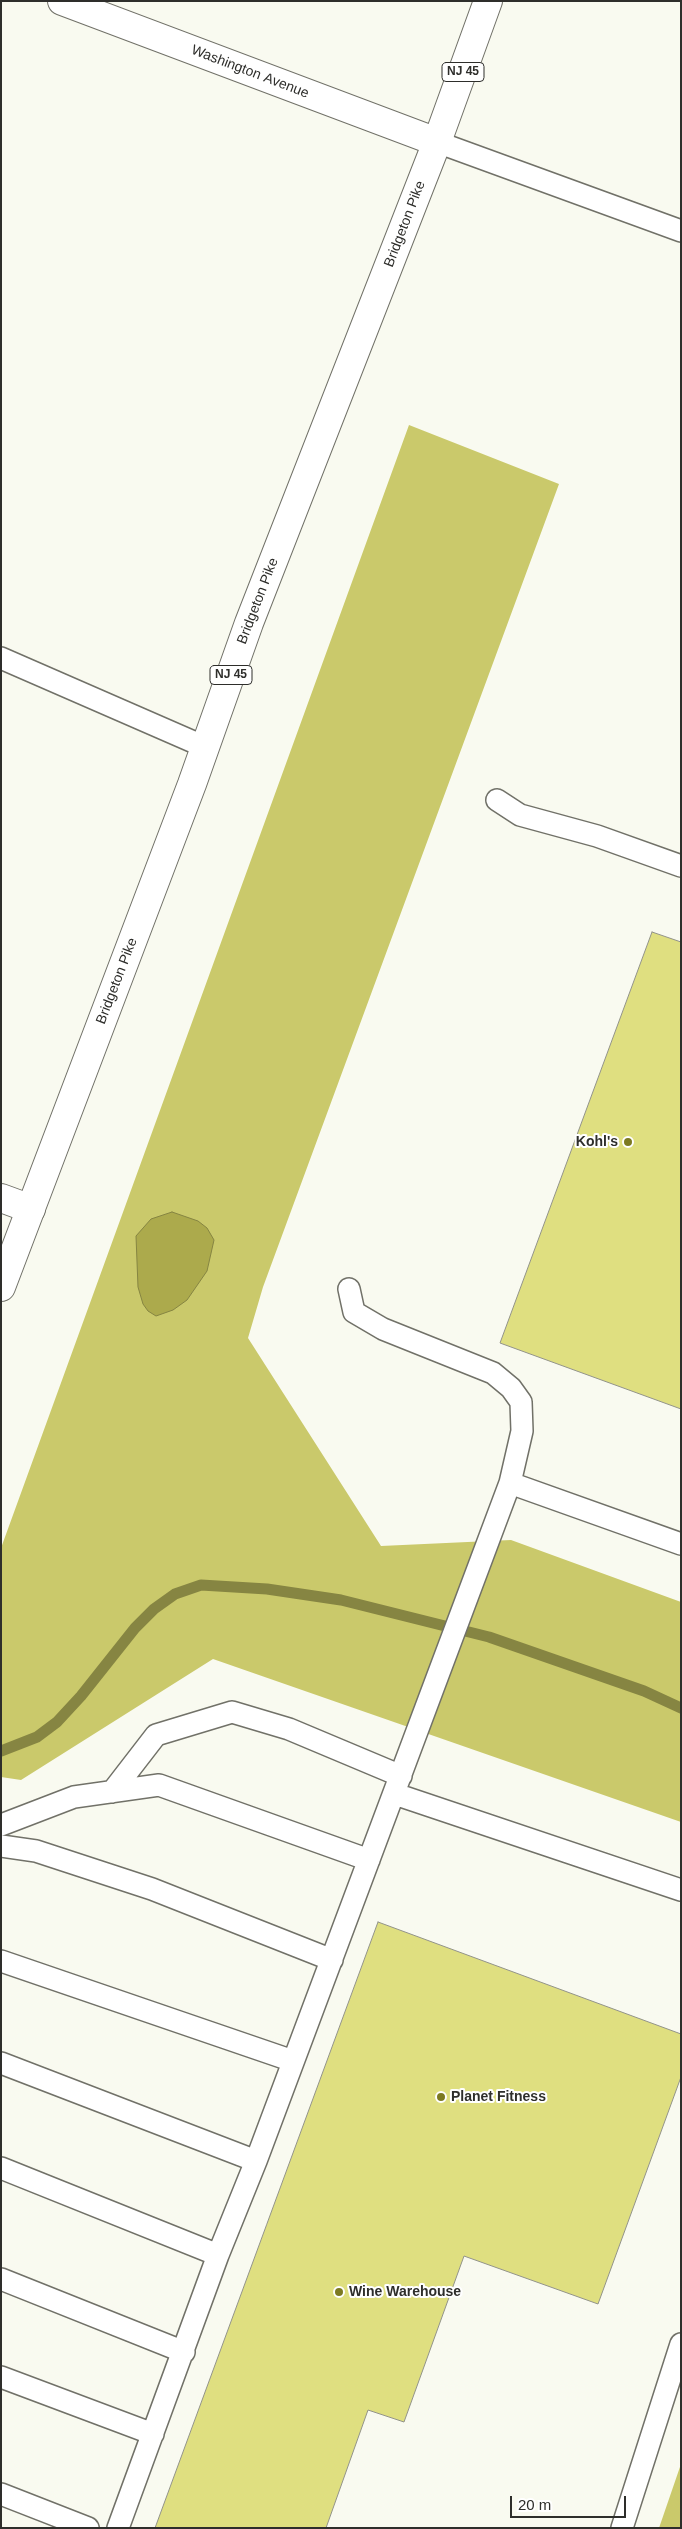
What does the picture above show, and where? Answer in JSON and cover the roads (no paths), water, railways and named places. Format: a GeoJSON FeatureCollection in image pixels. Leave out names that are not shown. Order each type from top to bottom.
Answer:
{"type":"FeatureCollection","features":[{"type":"Feature","properties":{"kind":"main road","name":"Washington Avenue"},"geometry":{"type":"LineString","coordinates":[[62,1],[438,142]]}},
{"type":"Feature","properties":{"kind":"main road","name":"Bridgeton Pike"},"geometry":{"type":"LineString","coordinates":[[1,1288],[205,747],[249,623],[438,142],[488,1]]}},
{"type":"Feature","properties":{"kind":"main road"},"geometry":{"type":"LineString","coordinates":[[1,1198],[31,1209]]}},
{"type":"Feature","properties":{"kind":"lane"},"geometry":{"type":"LineString","coordinates":[[438,142],[681,231]]}},
{"type":"Feature","properties":{"kind":"lane"},"geometry":{"type":"LineString","coordinates":[[1,658],[205,747]]}},
{"type":"Feature","properties":{"kind":"lane"},"geometry":{"type":"LineString","coordinates":[[497,800],[520,815],[597,836],[681,866]]}},
{"type":"Feature","properties":{"kind":"lane"},"geometry":{"type":"LineString","coordinates":[[118,2528],[218,2255],[256,2162],[510,1484],[522,1431],[521,1402],[511,1388],[493,1373],[383,1329],[354,1312],[348,1289]]}},
{"type":"Feature","properties":{"kind":"lane"},"geometry":{"type":"LineString","coordinates":[[510,1484],[681,1544]]}},
{"type":"Feature","properties":{"kind":"lane"},"geometry":{"type":"LineString","coordinates":[[112,1792],[156,1735],[232,1712],[289,1728],[398,1785],[681,1890]]}},
{"type":"Feature","properties":{"kind":"lane"},"geometry":{"type":"LineString","coordinates":[[1,1825],[74,1797],[159,1785],[369,1860]]}},
{"type":"Feature","properties":{"kind":"lane"},"geometry":{"type":"LineString","coordinates":[[1,1846],[36,1851],[152,1889],[332,1960]]}},
{"type":"Feature","properties":{"kind":"lane"},"geometry":{"type":"LineString","coordinates":[[1,1961],[293,2061]]}},
{"type":"Feature","properties":{"kind":"lane"},"geometry":{"type":"LineString","coordinates":[[1,2063],[256,2162]]}},
{"type":"Feature","properties":{"kind":"lane"},"geometry":{"type":"LineString","coordinates":[[1,2168],[218,2255]]}},
{"type":"Feature","properties":{"kind":"lane"},"geometry":{"type":"LineString","coordinates":[[1,2279],[184,2352]]}},
{"type":"Feature","properties":{"kind":"lane"},"geometry":{"type":"LineString","coordinates":[[622,2528],[681,2344]]}},
{"type":"Feature","properties":{"kind":"lane"},"geometry":{"type":"LineString","coordinates":[[1,2377],[153,2434]]}},
{"type":"Feature","properties":{"kind":"lane"},"geometry":{"type":"LineString","coordinates":[[1,2494],[88,2528]]}},
{"type":"Feature","properties":{"kind":"waterway"},"geometry":{"type":"LineString","coordinates":[[1,1751],[37,1737],[57,1722],[81,1696],[135,1628],[154,1609],[175,1594],[201,1585],[267,1589],[341,1600],[489,1637],[644,1691],[681,1708]]}},
{"type":"Feature","properties":{"kind":"place","name":"Kohl's"},"geometry":{"type":"Point","coordinates":[628,1142]}},
{"type":"Feature","properties":{"kind":"place","name":"Planet Fitness"},"geometry":{"type":"Point","coordinates":[441,2097]}},
{"type":"Feature","properties":{"kind":"place","name":"Wine Warehouse"},"geometry":{"type":"Point","coordinates":[339,2292]}}]}
